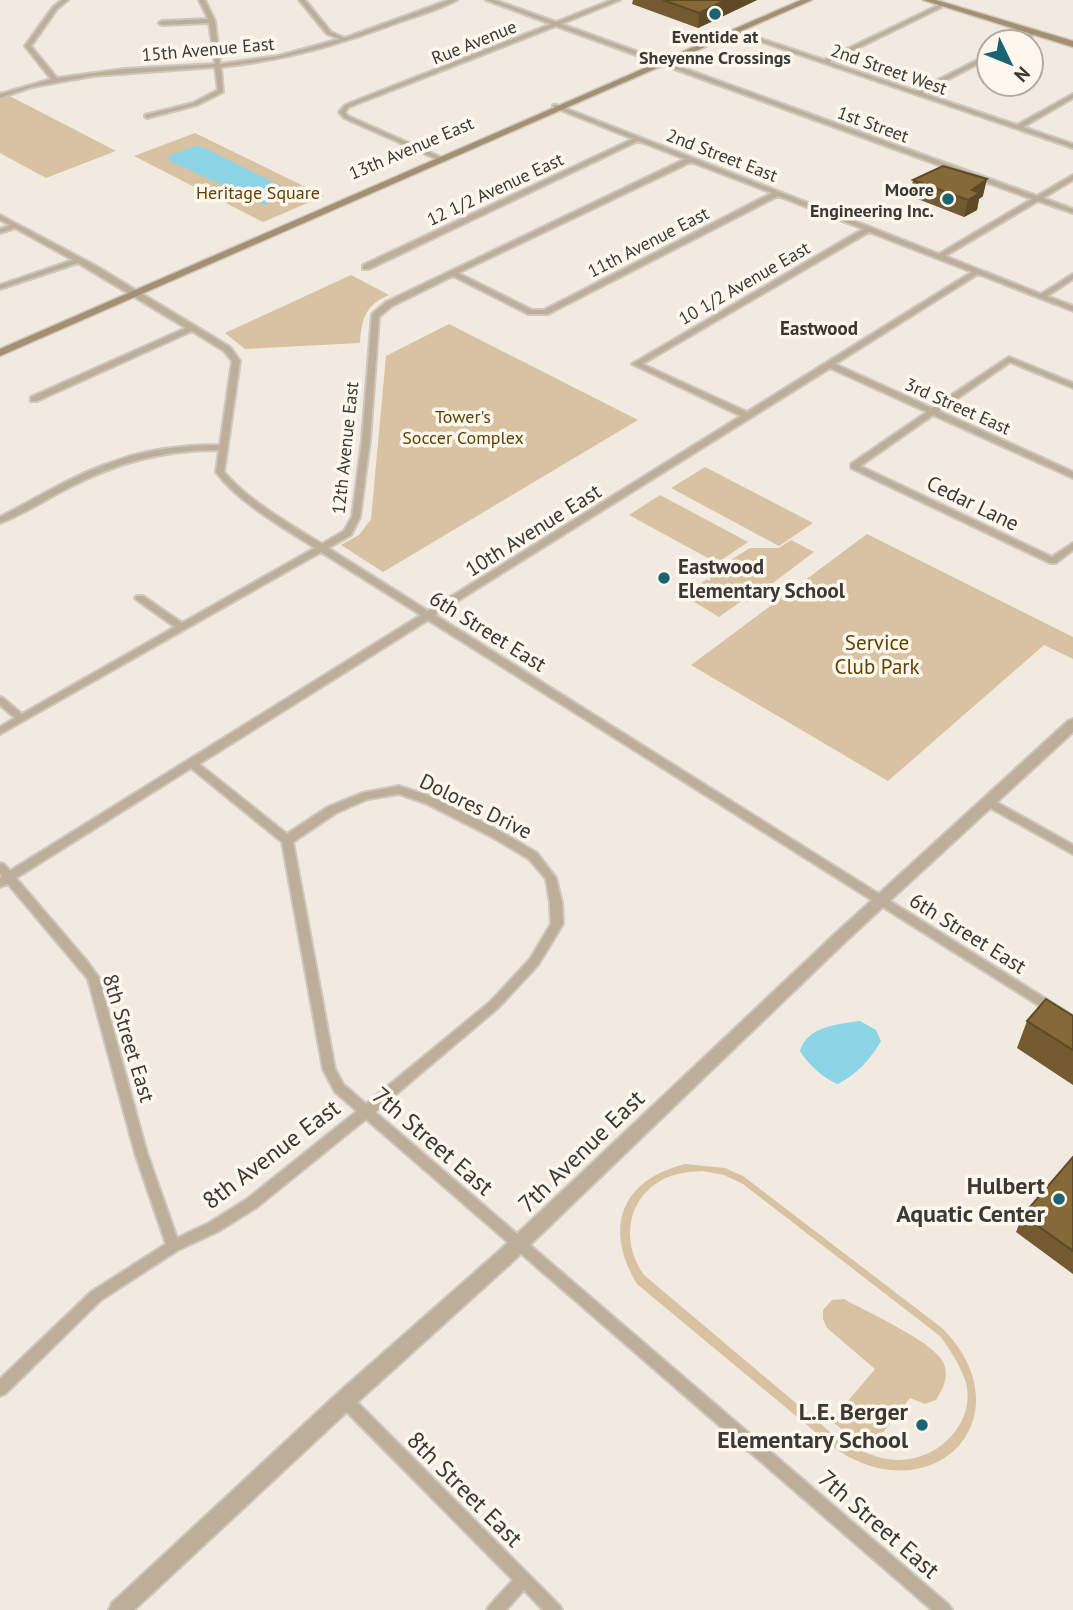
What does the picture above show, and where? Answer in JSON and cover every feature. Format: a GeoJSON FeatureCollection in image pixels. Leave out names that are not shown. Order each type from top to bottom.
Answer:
{"type":"FeatureCollection","features":[{"type":"Feature","properties":{"kind":"main road","name":"13th Avenue East"},"geometry":{"type":"LineString","coordinates":[[0,343],[131,291],[439,159],[660,63],[795,0]]}},
{"type":"Feature","properties":{"kind":"main road"},"geometry":{"type":"LineString","coordinates":[[660,63],[808,0]]}},
{"type":"Feature","properties":{"kind":"main road"},"geometry":{"type":"LineString","coordinates":[[927,0],[1018,28]]}},
{"type":"Feature","properties":{"kind":"main road"},"geometry":{"type":"LineString","coordinates":[[1045,36],[1073,44]]}},
{"type":"Feature","properties":{"kind":"main road","name":"13th Avenue East"},"geometry":{"type":"LineString","coordinates":[[0,353],[131,291]]}},
{"type":"Feature","properties":{"kind":"street"},"geometry":{"type":"LineString","coordinates":[[55,80],[28,46],[55,8],[65,0]]}},
{"type":"Feature","properties":{"kind":"street"},"geometry":{"type":"LineString","coordinates":[[147,116],[213,97],[221,91],[212,21],[202,0]]}},
{"type":"Feature","properties":{"kind":"street"},"geometry":{"type":"LineString","coordinates":[[302,0],[329,33],[345,40]]}},
{"type":"Feature","properties":{"kind":"street","name":"15th Avenue East"},"geometry":{"type":"LineString","coordinates":[[0,96],[55,80],[117,71],[219,66],[287,56],[345,40],[454,0]]}},
{"type":"Feature","properties":{"kind":"street","name":"1st Street"},"geometry":{"type":"LineString","coordinates":[[489,0],[1073,211]]}},
{"type":"Feature","properties":{"kind":"street","name":"Rue Avenue"},"geometry":{"type":"LineString","coordinates":[[439,159],[346,117],[342,112],[348,106],[617,0]]}},
{"type":"Feature","properties":{"kind":"street"},"geometry":{"type":"LineString","coordinates":[[824,62],[943,5]]}},
{"type":"Feature","properties":{"kind":"street"},"geometry":{"type":"LineString","coordinates":[[162,23],[212,21]]}},
{"type":"Feature","properties":{"kind":"street","name":"2nd Street West"},"geometry":{"type":"LineString","coordinates":[[736,32],[1073,146]]}},
{"type":"Feature","properties":{"kind":"street"},"geometry":{"type":"LineString","coordinates":[[917,93],[975,63]]}},
{"type":"Feature","properties":{"kind":"street"},"geometry":{"type":"LineString","coordinates":[[1018,127],[1073,96]]}},
{"type":"Feature","properties":{"kind":"street","name":"2nd Street East"},"geometry":{"type":"LineString","coordinates":[[558,107],[1073,309]]}},
{"type":"Feature","properties":{"kind":"street","name":"12 1/2 Avenue East"},"geometry":{"type":"LineString","coordinates":[[366,267],[638,139]]}},
{"type":"Feature","properties":{"kind":"street","name":"12th Avenue East"},"geometry":{"type":"LineString","coordinates":[[0,732],[348,533],[356,517],[366,440],[374,316],[389,304],[689,160]]}},
{"type":"Feature","properties":{"kind":"street"},"geometry":{"type":"LineString","coordinates":[[939,257],[1073,177]]}},
{"type":"Feature","properties":{"kind":"street","name":"11th Avenue East"},"geometry":{"type":"LineString","coordinates":[[452,273],[531,312],[545,312],[778,193]]}},
{"type":"Feature","properties":{"kind":"street","name":"6th Street East"},"geometry":{"type":"LineString","coordinates":[[0,217],[79,260],[227,349],[236,361],[220,472],[231,486],[321,548],[1073,1022]]}},
{"type":"Feature","properties":{"kind":"street"},"geometry":{"type":"LineString","coordinates":[[0,231],[14,226]]}},
{"type":"Feature","properties":{"kind":"street","name":"10 1/2 Avenue East"},"geometry":{"type":"LineString","coordinates":[[748,416],[636,363],[869,229]]}},
{"type":"Feature","properties":{"kind":"street"},"geometry":{"type":"LineString","coordinates":[[0,287],[79,260]]}},
{"type":"Feature","properties":{"kind":"street","name":"10th Avenue East"},"geometry":{"type":"LineString","coordinates":[[5,880],[977,272]]}},
{"type":"Feature","properties":{"kind":"street"},"geometry":{"type":"LineString","coordinates":[[1041,297],[1073,276]]}},
{"type":"Feature","properties":{"kind":"street"},"geometry":{"type":"LineString","coordinates":[[33,399],[192,328]]}},
{"type":"Feature","properties":{"kind":"street"},"geometry":{"type":"LineString","coordinates":[[933,411],[1009,359],[1073,386]]}},
{"type":"Feature","properties":{"kind":"street","name":"3rd Street East"},"geometry":{"type":"LineString","coordinates":[[830,365],[1073,475]]}},
{"type":"Feature","properties":{"kind":"street","name":"Cedar Lane"},"geometry":{"type":"LineString","coordinates":[[933,411],[855,466],[1053,561],[1073,545]]}},
{"type":"Feature","properties":{"kind":"street"},"geometry":{"type":"LineString","coordinates":[[0,520],[97,472],[132,458],[173,450],[223,447]]}},
{"type":"Feature","properties":{"kind":"street"},"geometry":{"type":"LineString","coordinates":[[140,598],[182,628]]}},
{"type":"Feature","properties":{"kind":"street"},"geometry":{"type":"LineString","coordinates":[[0,701],[22,719]]}},
{"type":"Feature","properties":{"kind":"street","name":"7th Avenue East"},"geometry":{"type":"LineString","coordinates":[[119,1610],[517,1245],[881,901],[1073,724]]}},
{"type":"Feature","properties":{"kind":"street"},"geometry":{"type":"LineString","coordinates":[[191,763],[287,839]]}},
{"type":"Feature","properties":{"kind":"street","name":"Dolores Drive"},"geometry":{"type":"LineString","coordinates":[[287,839],[331,810],[366,796],[399,790],[440,806],[533,856],[551,878],[554,892]]}},
{"type":"Feature","properties":{"kind":"street"},"geometry":{"type":"LineString","coordinates":[[989,802],[1073,850]]}},
{"type":"Feature","properties":{"kind":"street","name":"7th Street East"},"geometry":{"type":"LineString","coordinates":[[287,839],[329,1069],[339,1088],[517,1245],[944,1610]]}},
{"type":"Feature","properties":{"kind":"street","name":"8th Street East"},"geometry":{"type":"LineString","coordinates":[[0,867],[5,880],[93,978],[141,1153],[173,1246]]}},
{"type":"Feature","properties":{"kind":"street","name":"8th Avenue East"},"geometry":{"type":"LineString","coordinates":[[2,1383],[96,1296],[173,1246],[214,1227],[252,1203],[494,1005],[534,961],[556,924],[554,892]]}},
{"type":"Feature","properties":{"kind":"street","name":"8th Street East"},"geometry":{"type":"LineString","coordinates":[[345,1400],[554,1610]]}},
{"type":"Feature","properties":{"kind":"street"},"geometry":{"type":"LineString","coordinates":[[495,1610],[523,1580]]}},
{"type":"Feature","properties":{"kind":"green space"},"geometry":{"type":"Polygon","coordinates":[[[0,91],[116,151],[46,178],[0,153],[0,91]]]}},
{"type":"Feature","properties":{"kind":"green space","name":"Heritage Square"},"geometry":{"type":"Polygon","coordinates":[[[195,133],[324,196],[263,222],[134,156],[195,133]]]}},
{"type":"Feature","properties":{"kind":"green space"},"geometry":{"type":"Polygon","coordinates":[[[351,275],[389,295],[375,303],[366,314],[360,343],[245,349],[225,333],[351,275]]]}},
{"type":"Feature","properties":{"kind":"green space","name":"Tower's Soccer Complex"},"geometry":{"type":"Polygon","coordinates":[[[449,324],[638,420],[383,572],[341,545],[359,535],[371,519],[386,356],[449,324]]]}},
{"type":"Feature","properties":{"kind":"green space"},"geometry":{"type":"Polygon","coordinates":[[[705,467],[813,523],[779,546],[671,488],[705,467]]]}},
{"type":"Feature","properties":{"kind":"green space"},"geometry":{"type":"Polygon","coordinates":[[[660,495],[748,542],[717,563],[629,515],[660,495]]]}},
{"type":"Feature","properties":{"kind":"green space","name":"Service Club Park"},"geometry":{"type":"Polygon","coordinates":[[[867,534],[1073,637],[1073,659],[1044,645],[888,781],[691,665],[867,534]]]}},
{"type":"Feature","properties":{"kind":"green space"},"geometry":{"type":"Polygon","coordinates":[[[791,540],[814,552],[753,598],[747,602],[743,600],[719,617],[683,595],[707,579],[710,581],[710,573],[750,548],[779,548],[791,540]]]}},
{"type":"Feature","properties":{"kind":"green space"},"geometry":{"type":"Polygon","coordinates":[[[685,1164],[725,1168],[743,1176],[942,1328],[966,1360],[976,1392],[973,1421],[959,1445],[937,1462],[908,1470],[874,1467],[837,1450],[637,1284],[621,1244],[620,1226],[624,1209],[633,1194],[663,1171],[685,1164]],[[702,1171],[675,1175],[660,1181],[640,1200],[634,1212],[630,1238],[632,1251],[644,1275],[842,1442],[891,1460],[913,1459],[939,1447],[959,1426],[968,1398],[961,1370],[940,1336],[743,1184],[724,1175],[702,1171]]]}},
{"type":"Feature","properties":{"kind":"green space"},"geometry":{"type":"Polygon","coordinates":[[[844,1299],[915,1337],[939,1356],[946,1374],[945,1383],[936,1400],[925,1404],[910,1398],[869,1450],[831,1421],[875,1369],[827,1328],[823,1319],[823,1310],[832,1300],[844,1299]]]}},
{"type":"Feature","properties":{"kind":"water"},"geometry":{"type":"Polygon","coordinates":[[[195,146],[203,147],[293,192],[265,205],[168,160],[169,156],[195,146]]]}},
{"type":"Feature","properties":{"kind":"water"},"geometry":{"type":"Polygon","coordinates":[[[860,1021],[876,1030],[881,1041],[862,1066],[838,1084],[817,1070],[800,1051],[809,1036],[817,1031],[860,1021]]]}},
{"type":"Feature","properties":{"kind":"building"},"geometry":{"type":"Polygon","coordinates":[[[663,0],[726,0],[699,13],[663,0]]]}},
{"type":"Feature","properties":{"kind":"building"},"geometry":{"type":"Polygon","coordinates":[[[943,166],[987,179],[972,190],[980,193],[968,200],[913,180],[943,166]]]}},
{"type":"Feature","properties":{"kind":"building"},"geometry":{"type":"Polygon","coordinates":[[[1046,999],[1073,1016],[1073,1050],[1027,1021],[1046,999]]]}},
{"type":"Feature","properties":{"kind":"building","name":"Hulbert Aquatic Center"},"geometry":{"type":"Polygon","coordinates":[[[1073,1157],[1073,1251],[1023,1215],[1073,1157]]]}},
{"type":"Feature","properties":{"kind":"place","name":"Eventide at Sheyenne Crossings"},"geometry":{"type":"Point","coordinates":[715,14]}},
{"type":"Feature","properties":{"kind":"place","name":"Moore Engineering Inc."},"geometry":{"type":"Point","coordinates":[948,199]}},
{"type":"Feature","properties":{"kind":"place","name":"Eastwood Elementary School"},"geometry":{"type":"Point","coordinates":[664,578]}},
{"type":"Feature","properties":{"kind":"place","name":"Hulbert Aquatic Center"},"geometry":{"type":"Point","coordinates":[1059,1199]}},
{"type":"Feature","properties":{"kind":"place","name":"L.E. Berger Elementary School"},"geometry":{"type":"Point","coordinates":[922,1425]}},
{"type":"Feature","properties":{"kind":"district","name":"Eastwood"},"geometry":{"type":"Point","coordinates":[819,328]}}]}
